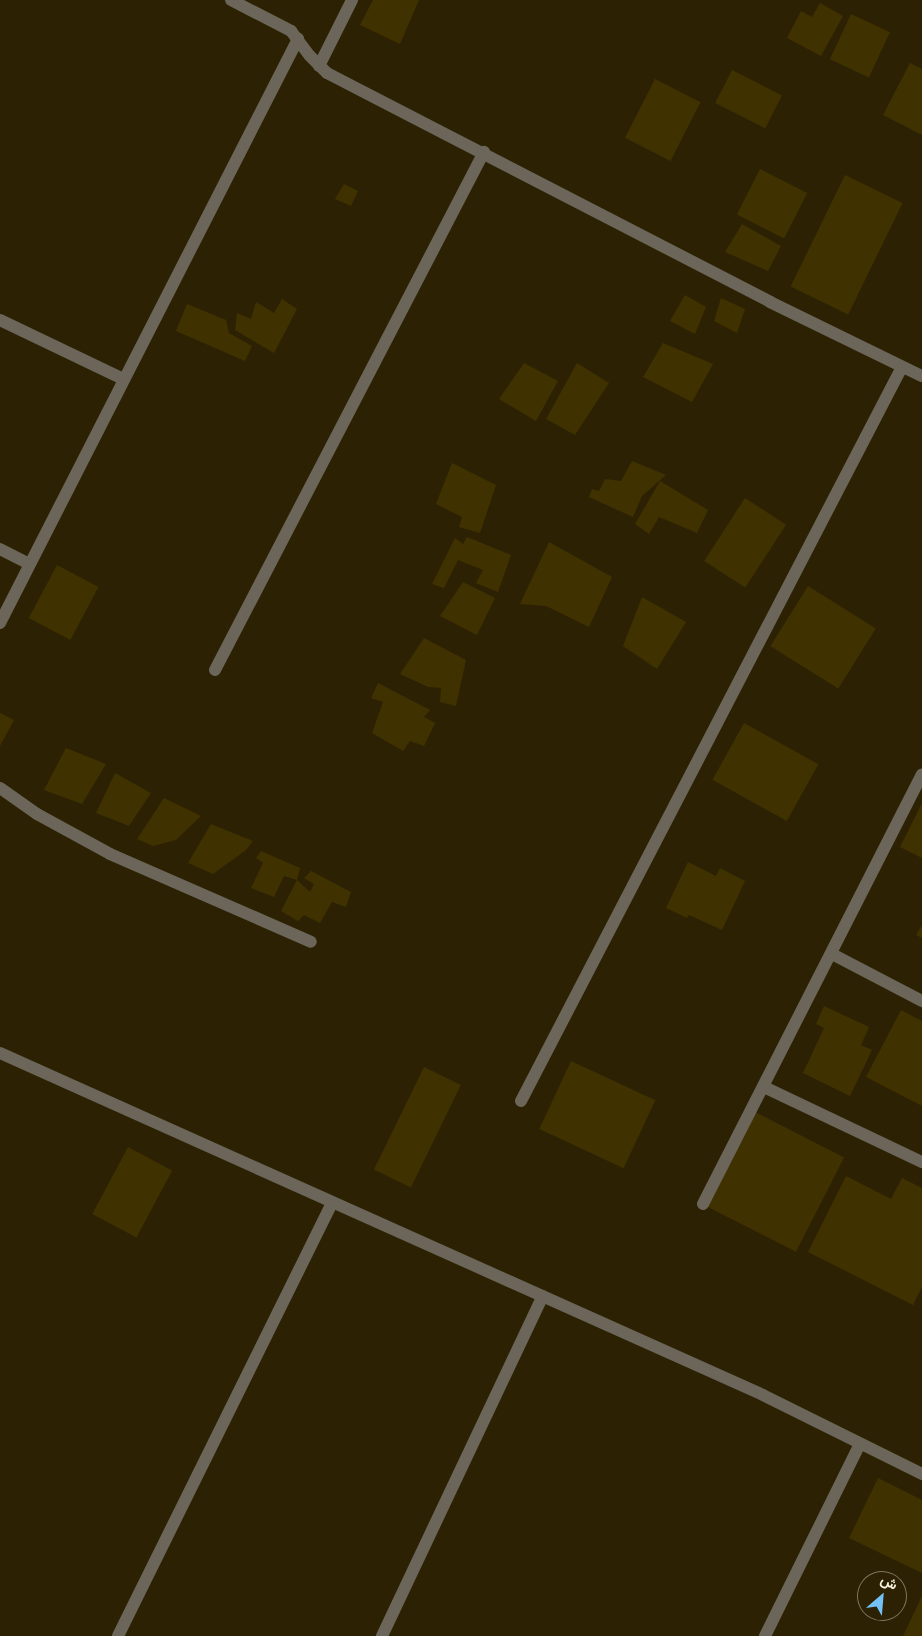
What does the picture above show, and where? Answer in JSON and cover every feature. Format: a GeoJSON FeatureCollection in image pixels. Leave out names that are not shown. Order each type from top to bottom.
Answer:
{"type":"FeatureCollection","features":[{"type":"Feature","properties":{"kind":"street"},"geometry":{"type":"LineString","coordinates":[[231,0],[285,27],[298,39],[319,66],[327,73],[484,152],[770,302],[922,376]]}},
{"type":"Feature","properties":{"kind":"street"},"geometry":{"type":"LineString","coordinates":[[319,66],[352,0]]}},
{"type":"Feature","properties":{"kind":"street"},"geometry":{"type":"LineString","coordinates":[[0,623],[298,39]]}},
{"type":"Feature","properties":{"kind":"street"},"geometry":{"type":"LineString","coordinates":[[215,670],[484,152]]}},
{"type":"Feature","properties":{"kind":"street"},"geometry":{"type":"LineString","coordinates":[[0,320],[123,379]]}},
{"type":"Feature","properties":{"kind":"street"},"geometry":{"type":"LineString","coordinates":[[521,1101],[902,366]]}},
{"type":"Feature","properties":{"kind":"street"},"geometry":{"type":"LineString","coordinates":[[0,549],[29,564]]}},
{"type":"Feature","properties":{"kind":"street"},"geometry":{"type":"LineString","coordinates":[[704,1204],[922,775]]}},
{"type":"Feature","properties":{"kind":"street"},"geometry":{"type":"LineString","coordinates":[[0,788],[37,814],[110,854],[311,942]]}},
{"type":"Feature","properties":{"kind":"street"},"geometry":{"type":"LineString","coordinates":[[832,954],[922,1001]]}},
{"type":"Feature","properties":{"kind":"street"},"geometry":{"type":"LineString","coordinates":[[0,1053],[332,1204],[543,1296],[763,1396],[922,1474]]}},
{"type":"Feature","properties":{"kind":"street"},"geometry":{"type":"LineString","coordinates":[[764,1087],[922,1162]]}},
{"type":"Feature","properties":{"kind":"street"},"geometry":{"type":"LineString","coordinates":[[118,1636],[332,1204]]}},
{"type":"Feature","properties":{"kind":"street"},"geometry":{"type":"LineString","coordinates":[[382,1636],[543,1296]]}},
{"type":"Feature","properties":{"kind":"street"},"geometry":{"type":"LineString","coordinates":[[765,1636],[860,1444]]}},
{"type":"Feature","properties":{"kind":"building"},"geometry":{"type":"Polygon","coordinates":[[[373,0],[419,0],[400,44],[360,25],[373,0]]]}},
{"type":"Feature","properties":{"kind":"building"},"geometry":{"type":"Polygon","coordinates":[[[820,3],[843,16],[821,56],[787,38],[801,11],[812,17],[820,3]]]}},
{"type":"Feature","properties":{"kind":"building"},"geometry":{"type":"Polygon","coordinates":[[[851,14],[890,32],[869,77],[830,59],[851,14]]]}},
{"type":"Feature","properties":{"kind":"building"},"geometry":{"type":"Polygon","coordinates":[[[910,63],[922,69],[922,135],[883,115],[910,63]]]}},
{"type":"Feature","properties":{"kind":"building"},"geometry":{"type":"Polygon","coordinates":[[[732,70],[782,95],[765,128],[715,103],[732,70]]]}},
{"type":"Feature","properties":{"kind":"building"},"geometry":{"type":"Polygon","coordinates":[[[655,79],[700,102],[670,161],[625,138],[655,79]]]}},
{"type":"Feature","properties":{"kind":"building"},"geometry":{"type":"Polygon","coordinates":[[[760,169],[807,193],[784,239],[737,214],[760,169]]]}},
{"type":"Feature","properties":{"kind":"building"},"geometry":{"type":"Polygon","coordinates":[[[845,175],[903,203],[848,315],[791,286],[845,175]]]}},
{"type":"Feature","properties":{"kind":"building"},"geometry":{"type":"Polygon","coordinates":[[[344,184],[358,191],[351,206],[335,199],[344,184]]]}},
{"type":"Feature","properties":{"kind":"building"},"geometry":{"type":"Polygon","coordinates":[[[742,224],[781,246],[768,271],[725,252],[742,224]]]}},
{"type":"Feature","properties":{"kind":"building"},"geometry":{"type":"Polygon","coordinates":[[[685,295],[706,307],[695,334],[670,321],[685,295]]]}},
{"type":"Feature","properties":{"kind":"building"},"geometry":{"type":"Polygon","coordinates":[[[721,298],[745,309],[737,333],[714,321],[721,298]]]}},
{"type":"Feature","properties":{"kind":"building"},"geometry":{"type":"Polygon","coordinates":[[[282,299],[297,309],[274,353],[235,330],[237,313],[251,319],[256,302],[274,313],[282,299]]]}},
{"type":"Feature","properties":{"kind":"building"},"geometry":{"type":"Polygon","coordinates":[[[187,304],[226,320],[229,333],[252,346],[245,361],[176,331],[187,304]]]}},
{"type":"Feature","properties":{"kind":"building"},"geometry":{"type":"Polygon","coordinates":[[[663,343],[713,364],[692,402],[643,377],[663,343]]]}},
{"type":"Feature","properties":{"kind":"building"},"geometry":{"type":"Polygon","coordinates":[[[524,363],[558,381],[536,421],[499,399],[524,363]]]}},
{"type":"Feature","properties":{"kind":"building"},"geometry":{"type":"Polygon","coordinates":[[[577,363],[609,383],[575,435],[546,419],[577,363]]]}},
{"type":"Feature","properties":{"kind":"building"},"geometry":{"type":"Polygon","coordinates":[[[632,461],[666,475],[642,496],[633,517],[589,497],[592,489],[599,491],[605,479],[621,481],[632,461]]]}},
{"type":"Feature","properties":{"kind":"building"},"geometry":{"type":"Polygon","coordinates":[[[452,463],[496,485],[480,533],[459,527],[462,517],[436,504],[452,463]]]}},
{"type":"Feature","properties":{"kind":"building"},"geometry":{"type":"Polygon","coordinates":[[[660,481],[708,510],[697,533],[659,517],[649,534],[635,524],[660,481]]]}},
{"type":"Feature","properties":{"kind":"building"},"geometry":{"type":"Polygon","coordinates":[[[745,498],[786,525],[745,588],[704,561],[745,498]]]}},
{"type":"Feature","properties":{"kind":"building"},"geometry":{"type":"Polygon","coordinates":[[[467,537],[511,555],[498,592],[476,583],[483,570],[458,560],[444,588],[432,584],[455,538],[463,544],[467,537]]]}},
{"type":"Feature","properties":{"kind":"building"},"geometry":{"type":"Polygon","coordinates":[[[549,542],[612,577],[589,627],[546,606],[520,604],[549,542]]]}},
{"type":"Feature","properties":{"kind":"building"},"geometry":{"type":"Polygon","coordinates":[[[57,565],[98,587],[70,640],[29,618],[57,565]]]}},
{"type":"Feature","properties":{"kind":"building"},"geometry":{"type":"Polygon","coordinates":[[[463,582],[495,598],[477,635],[440,616],[463,582]]]}},
{"type":"Feature","properties":{"kind":"building"},"geometry":{"type":"Polygon","coordinates":[[[808,586],[876,628],[838,689],[770,646],[808,586]]]}},
{"type":"Feature","properties":{"kind":"building"},"geometry":{"type":"Polygon","coordinates":[[[642,597],[686,622],[657,669],[623,646],[642,597]]]}},
{"type":"Feature","properties":{"kind":"building"},"geometry":{"type":"Polygon","coordinates":[[[424,638],[466,660],[456,706],[440,702],[441,688],[428,687],[400,674],[424,638]]]}},
{"type":"Feature","properties":{"kind":"building"},"geometry":{"type":"Polygon","coordinates":[[[378,683],[430,710],[424,717],[435,723],[424,746],[410,741],[403,751],[372,733],[383,702],[371,698],[378,683]]]}},
{"type":"Feature","properties":{"kind":"building"},"geometry":{"type":"Polygon","coordinates":[[[0,713],[14,720],[0,746],[0,713]]]}},
{"type":"Feature","properties":{"kind":"building"},"geometry":{"type":"Polygon","coordinates":[[[744,723],[818,764],[787,821],[712,780],[744,723]]]}},
{"type":"Feature","properties":{"kind":"building"},"geometry":{"type":"Polygon","coordinates":[[[66,748],[106,764],[82,804],[44,790],[66,748]]]}},
{"type":"Feature","properties":{"kind":"building"},"geometry":{"type":"Polygon","coordinates":[[[115,773],[151,793],[129,826],[96,813],[115,773]]]}},
{"type":"Feature","properties":{"kind":"building"},"geometry":{"type":"Polygon","coordinates":[[[164,798],[201,816],[176,840],[153,846],[137,839],[164,798]]]}},
{"type":"Feature","properties":{"kind":"building"},"geometry":{"type":"Polygon","coordinates":[[[922,803],[922,858],[900,847],[922,803]]]}},
{"type":"Feature","properties":{"kind":"building"},"geometry":{"type":"Polygon","coordinates":[[[211,824],[253,841],[246,850],[213,874],[188,863],[211,824]]]}},
{"type":"Feature","properties":{"kind":"building"},"geometry":{"type":"Polygon","coordinates":[[[261,851],[300,868],[297,880],[284,876],[274,897],[251,888],[263,863],[256,858],[261,851]]]}},
{"type":"Feature","properties":{"kind":"building"},"geometry":{"type":"Polygon","coordinates":[[[688,862],[716,876],[720,868],[745,881],[722,930],[689,915],[687,918],[666,908],[688,862]]]}},
{"type":"Feature","properties":{"kind":"building"},"geometry":{"type":"Polygon","coordinates":[[[311,871],[351,892],[346,907],[332,902],[320,923],[304,915],[298,921],[281,911],[297,880],[310,892],[314,884],[304,878],[311,871]]]}},
{"type":"Feature","properties":{"kind":"building"},"geometry":{"type":"Polygon","coordinates":[[[922,925],[922,938],[916,935],[922,925]]]}},
{"type":"Feature","properties":{"kind":"building"},"geometry":{"type":"Polygon","coordinates":[[[824,1006],[869,1027],[861,1045],[872,1050],[850,1096],[803,1073],[824,1028],[816,1024],[824,1006]]]}},
{"type":"Feature","properties":{"kind":"building"},"geometry":{"type":"Polygon","coordinates":[[[901,1010],[922,1021],[922,1106],[866,1077],[901,1010]]]}},
{"type":"Feature","properties":{"kind":"building"},"geometry":{"type":"Polygon","coordinates":[[[571,1061],[655,1100],[624,1168],[539,1129],[571,1061]]]}},
{"type":"Feature","properties":{"kind":"building"},"geometry":{"type":"Polygon","coordinates":[[[424,1067],[461,1085],[411,1187],[374,1169],[424,1067]]]}},
{"type":"Feature","properties":{"kind":"building"},"geometry":{"type":"Polygon","coordinates":[[[755,1112],[844,1157],[796,1252],[707,1206],[755,1112]]]}},
{"type":"Feature","properties":{"kind":"building"},"geometry":{"type":"Polygon","coordinates":[[[128,1147],[172,1170],[136,1238],[92,1214],[128,1147]]]}},
{"type":"Feature","properties":{"kind":"building"},"geometry":{"type":"Polygon","coordinates":[[[846,1176],[891,1199],[902,1178],[922,1188],[922,1287],[913,1305],[808,1252],[846,1176]]]}},
{"type":"Feature","properties":{"kind":"building"},"geometry":{"type":"Polygon","coordinates":[[[878,1478],[922,1500],[922,1573],[849,1538],[878,1478]]]}},
{"type":"Feature","properties":{"kind":"building"},"geometry":{"type":"Polygon","coordinates":[[[922,1596],[922,1636],[903,1636],[922,1596]]]}}]}
